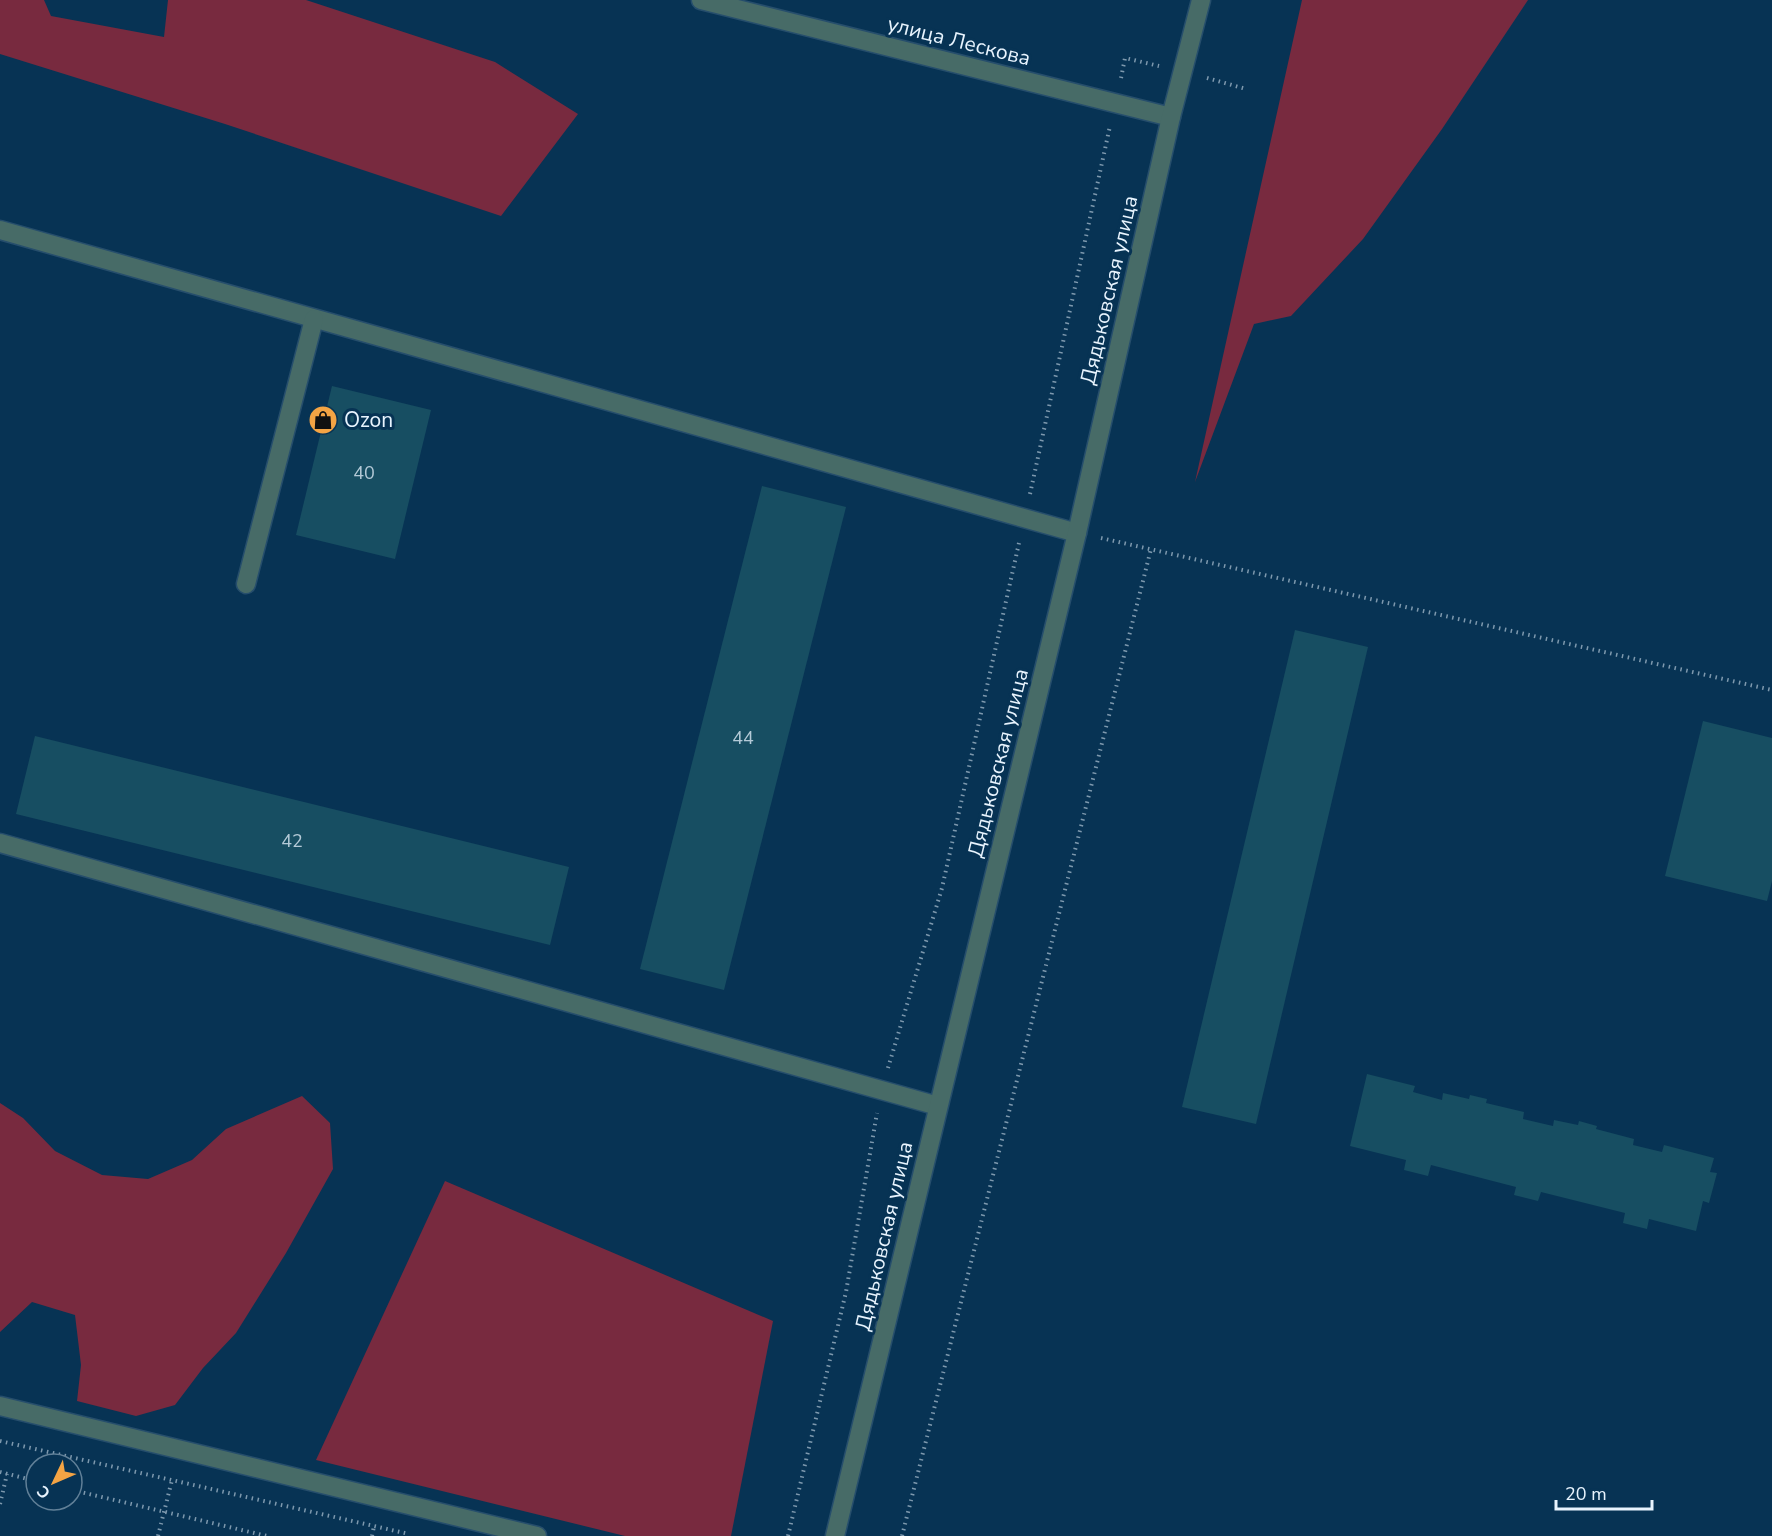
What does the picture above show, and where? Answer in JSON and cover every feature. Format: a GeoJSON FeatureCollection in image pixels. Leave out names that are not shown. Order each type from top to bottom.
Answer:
{"type":"FeatureCollection","features":[{"type":"Feature","properties":{"kind":"street","name":"улица Лескова"},"geometry":{"type":"LineString","coordinates":[[701,0],[1171,117]]}},
{"type":"Feature","properties":{"kind":"street","name":"Дядьковская улица"},"geometry":{"type":"LineString","coordinates":[[835,1536],[1077,533],[1171,117],[1201,0]]}},
{"type":"Feature","properties":{"kind":"street"},"geometry":{"type":"LineString","coordinates":[[0,230],[1077,533]]}},
{"type":"Feature","properties":{"kind":"street"},"geometry":{"type":"LineString","coordinates":[[246,584],[314,319]]}},
{"type":"Feature","properties":{"kind":"street"},"geometry":{"type":"LineString","coordinates":[[0,843],[881,1092],[938,1106]]}},
{"type":"Feature","properties":{"kind":"street"},"geometry":{"type":"LineString","coordinates":[[0,1406],[537,1536]]}},
{"type":"Feature","properties":{"kind":"path"},"geometry":{"type":"LineString","coordinates":[[788,1536],[846,1292],[881,1092],[942,888],[1125,58]]}},
{"type":"Feature","properties":{"kind":"path"},"geometry":{"type":"LineString","coordinates":[[1077,533],[1772,690]]}},
{"type":"Feature","properties":{"kind":"path"},"geometry":{"type":"LineString","coordinates":[[902,1536],[1151,549]]}},
{"type":"Feature","properties":{"kind":"path"},"geometry":{"type":"LineString","coordinates":[[0,1441],[418,1536]]}},
{"type":"Feature","properties":{"kind":"path"},"geometry":{"type":"LineString","coordinates":[[0,1472],[24,1478]]}},
{"type":"Feature","properties":{"kind":"path"},"geometry":{"type":"LineString","coordinates":[[0,1504],[7,1474]]}},
{"type":"Feature","properties":{"kind":"path"},"geometry":{"type":"LineString","coordinates":[[158,1536],[172,1480]]}},
{"type":"Feature","properties":{"kind":"path"},"geometry":{"type":"LineString","coordinates":[[84,1493],[267,1536]]}},
{"type":"Feature","properties":{"kind":"path"},"geometry":{"type":"LineString","coordinates":[[372,1536],[374,1526]]}},
{"type":"Feature","properties":{"kind":"shaded area"},"geometry":{"type":"Polygon","coordinates":[[[0,0],[44,0],[51,16],[164,37],[168,0],[306,0],[495,62],[578,114],[501,216],[225,124],[0,54],[0,0]]]}},
{"type":"Feature","properties":{"kind":"shaded area"},"geometry":{"type":"Polygon","coordinates":[[[1302,0],[1528,0],[1442,129],[1363,239],[1291,316],[1254,324],[1195,482],[1302,0]]]}},
{"type":"Feature","properties":{"kind":"shaded area"},"geometry":{"type":"Polygon","coordinates":[[[302,1096],[330,1123],[333,1169],[286,1253],[236,1333],[203,1368],[175,1405],[136,1416],[77,1401],[81,1365],[75,1315],[32,1302],[0,1332],[0,1103],[23,1118],[55,1151],[102,1175],[148,1179],[192,1160],[226,1129],[302,1096]]]}},
{"type":"Feature","properties":{"kind":"shaded area"},"geometry":{"type":"Polygon","coordinates":[[[445,1181],[773,1321],[731,1536],[625,1536],[316,1460],[445,1181]]]}},
{"type":"Feature","properties":{"kind":"building"},"geometry":{"type":"Polygon","coordinates":[[[332,386],[431,410],[395,559],[296,535],[332,386]]]}},
{"type":"Feature","properties":{"kind":"building"},"geometry":{"type":"Polygon","coordinates":[[[762,486],[846,507],[724,990],[640,969],[762,486]]]}},
{"type":"Feature","properties":{"kind":"building"},"geometry":{"type":"Polygon","coordinates":[[[1295,630],[1368,647],[1256,1124],[1182,1107],[1295,630]]]}},
{"type":"Feature","properties":{"kind":"building"},"geometry":{"type":"Polygon","coordinates":[[[1703,721],[1772,738],[1772,881],[1767,901],[1665,876],[1703,721]]]}},
{"type":"Feature","properties":{"kind":"building"},"geometry":{"type":"Polygon","coordinates":[[[35,736],[569,867],[550,945],[16,814],[35,736]]]}},
{"type":"Feature","properties":{"kind":"building"},"geometry":{"type":"Polygon","coordinates":[[[1367,1074],[1415,1086],[1413,1092],[1442,1100],[1443,1093],[1469,1099],[1470,1095],[1487,1099],[1486,1103],[1524,1112],[1523,1119],[1553,1126],[1554,1120],[1578,1125],[1579,1121],[1597,1126],[1596,1129],[1634,1139],[1633,1145],[1662,1152],[1664,1145],[1714,1158],[1710,1172],[1717,1173],[1709,1203],[1703,1201],[1696,1231],[1649,1219],[1647,1229],[1623,1223],[1625,1213],[1541,1192],[1538,1201],[1514,1195],[1516,1187],[1431,1165],[1428,1176],[1404,1170],[1406,1160],[1350,1146],[1367,1074]]]}},
{"type":"Feature","properties":{"kind":"place","name":"Ozon"},"geometry":{"type":"Point","coordinates":[323,420]}}]}
